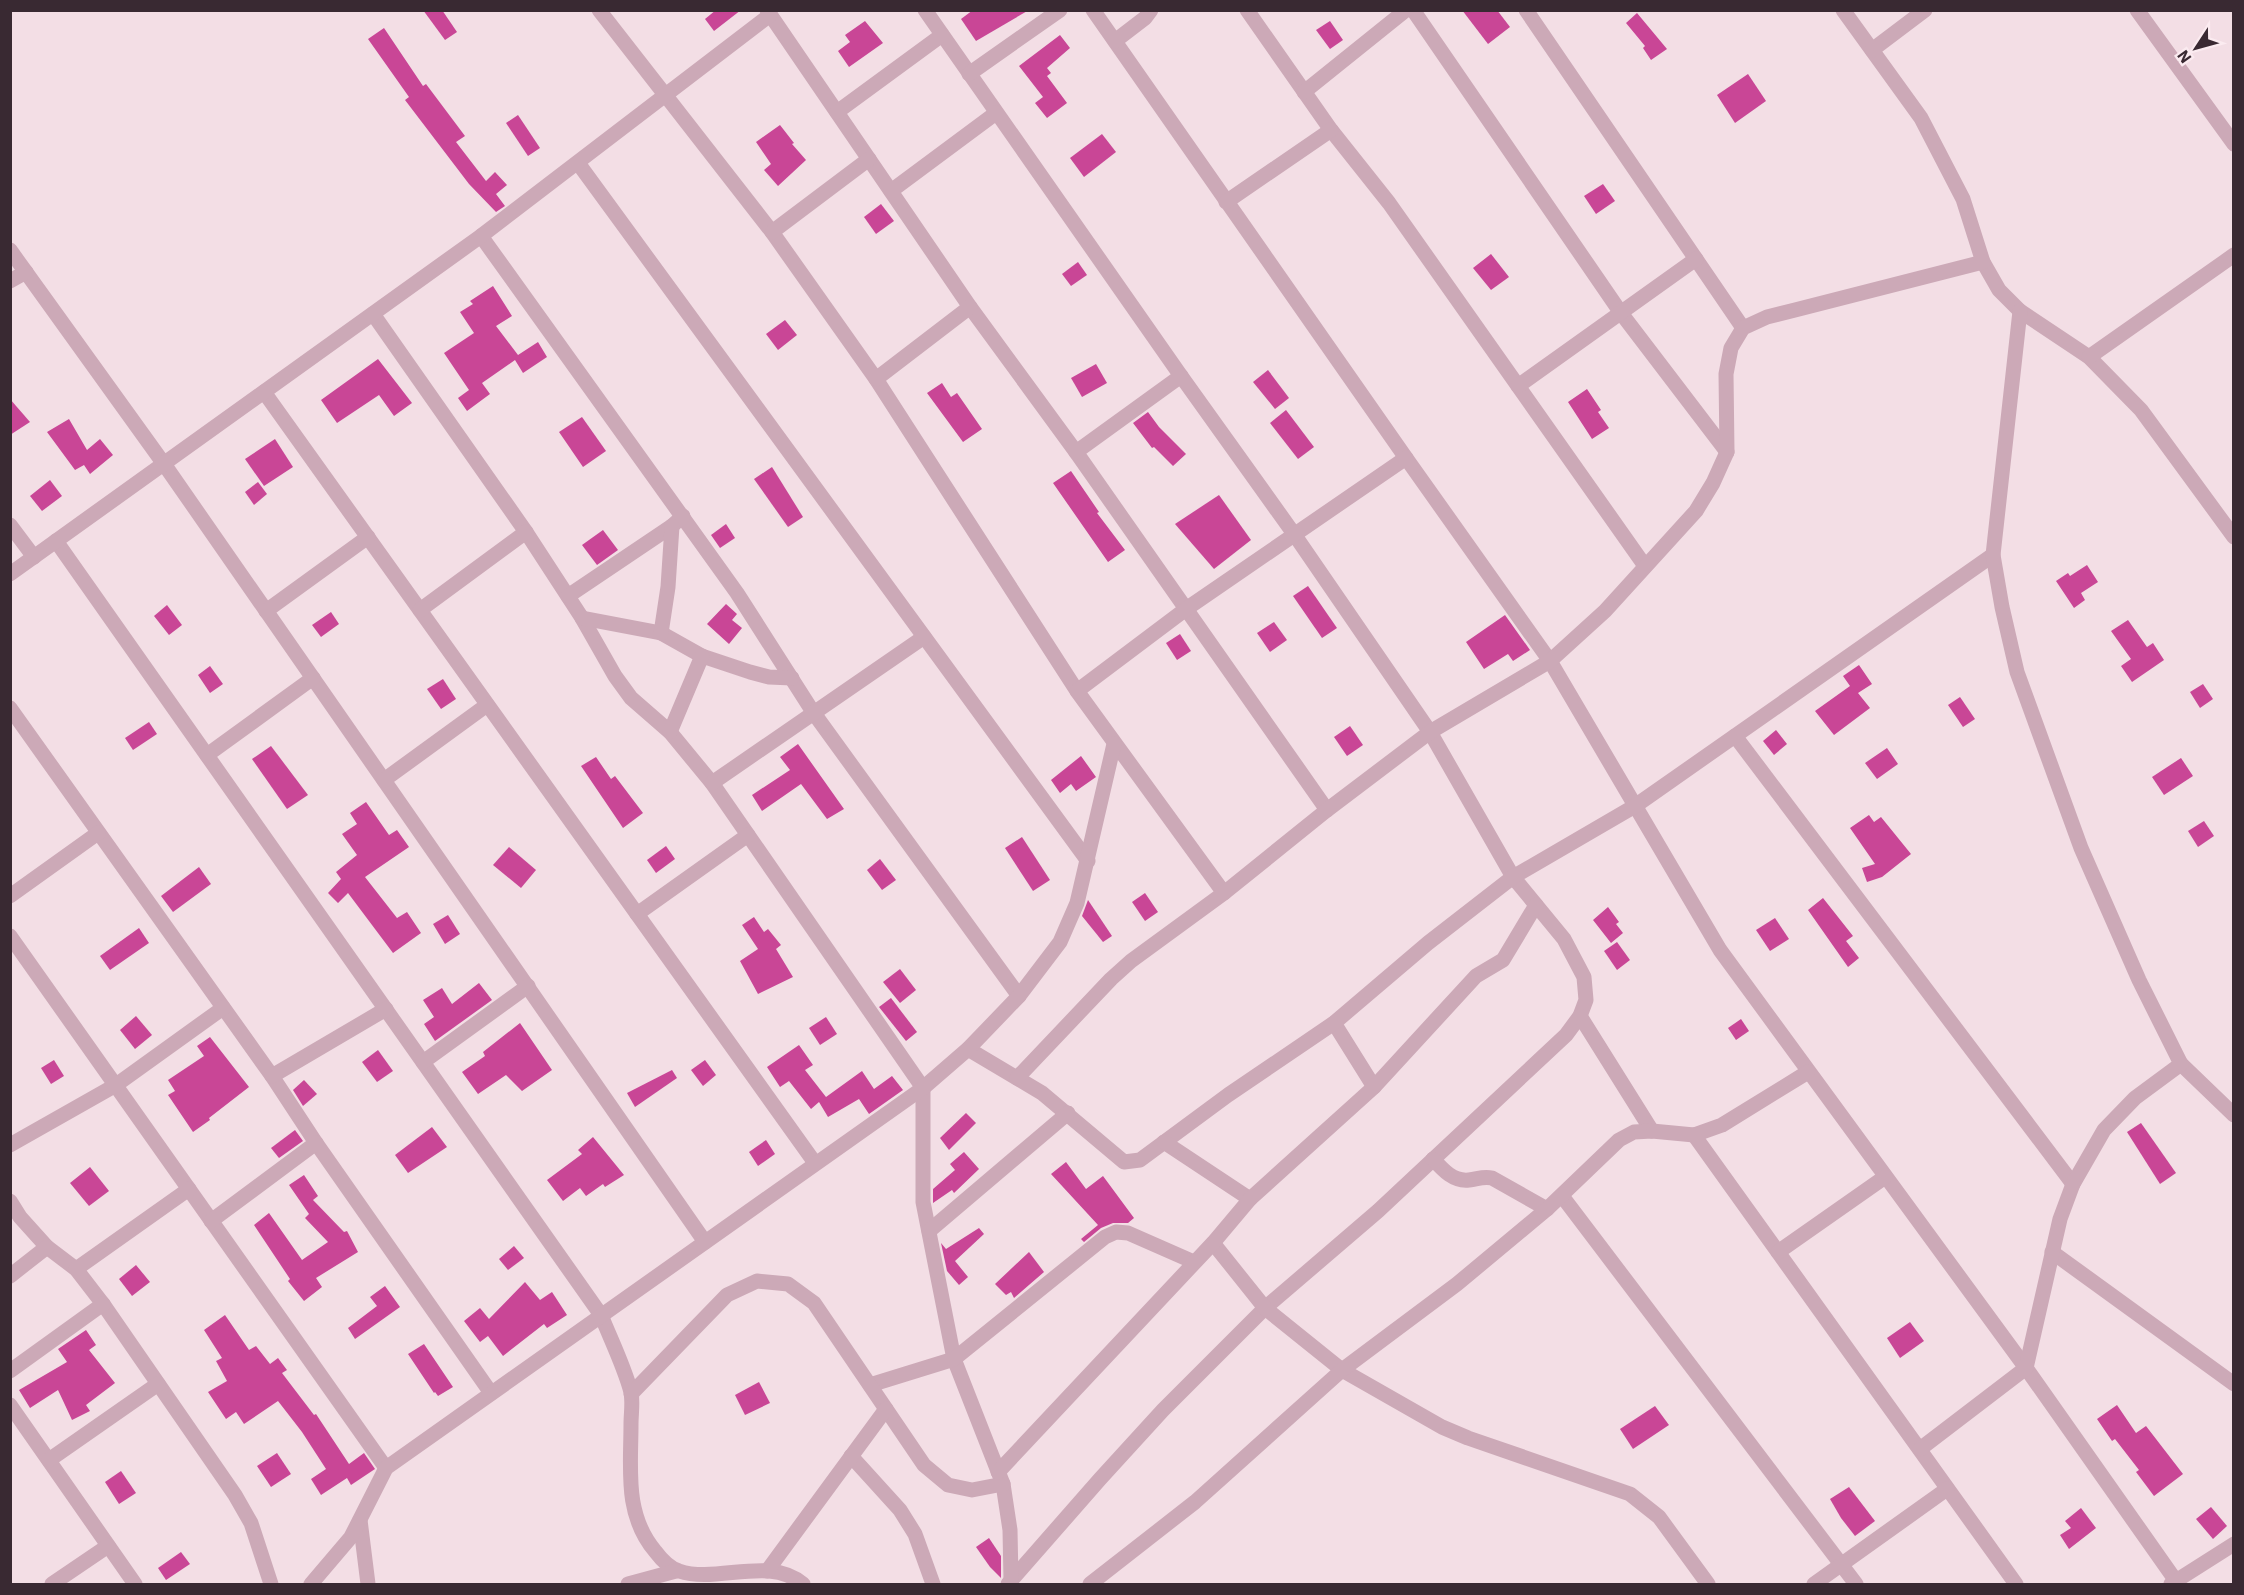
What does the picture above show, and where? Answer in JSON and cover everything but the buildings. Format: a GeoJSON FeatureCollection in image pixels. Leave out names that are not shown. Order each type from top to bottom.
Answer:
{"type":"FeatureCollection","features":[{"type":"Feature","properties":{"kind":"street"},"geometry":{"type":"LineString","coordinates":[[599,10],[772,232],[876,379],[1077,691],[1224,893]]}},
{"type":"Feature","properties":{"kind":"street"},"geometry":{"type":"LineString","coordinates":[[925,10],[1294,534],[1430,732],[1513,877],[1564,939],[1584,976],[1586,1000],[1580,1017],[1566,1035],[1512,1087],[1361,1226],[1264,1308],[1163,1410],[1009,1582]]}},
{"type":"Feature","properties":{"kind":"street"},"geometry":{"type":"LineString","coordinates":[[969,74],[1060,10]]}},
{"type":"Feature","properties":{"kind":"street"},"geometry":{"type":"LineString","coordinates":[[1093,10],[1550,661],[1720,950],[2182,1581],[2234,1544]]}},
{"type":"Feature","properties":{"kind":"street"},"geometry":{"type":"LineString","coordinates":[[1115,42],[1145,18],[1151,10]]}},
{"type":"Feature","properties":{"kind":"street"},"geometry":{"type":"LineString","coordinates":[[1247,10],[1331,130],[1389,203],[1645,566]]}},
{"type":"Feature","properties":{"kind":"street"},"geometry":{"type":"LineString","coordinates":[[1304,92],[1406,10]]}},
{"type":"Feature","properties":{"kind":"street"},"geometry":{"type":"LineString","coordinates":[[1413,10],[1621,313],[1727,452]]}},
{"type":"Feature","properties":{"kind":"street"},"geometry":{"type":"LineString","coordinates":[[1526,10],[1743,328]]}},
{"type":"Feature","properties":{"kind":"street"},"geometry":{"type":"LineString","coordinates":[[1843,10],[1921,118],[1947,164],[1963,199],[1983,262],[1999,290],[2020,311],[2089,357],[2141,410],[2234,537]]}},
{"type":"Feature","properties":{"kind":"street"},"geometry":{"type":"LineString","coordinates":[[1872,50],[1925,10]]}},
{"type":"Feature","properties":{"kind":"street"},"geometry":{"type":"LineString","coordinates":[[2137,10],[2234,144]]}},
{"type":"Feature","properties":{"kind":"street"},"geometry":{"type":"LineString","coordinates":[[10,574],[482,236],[665,97],[769,13],[970,307],[1076,452],[1327,810]]}},
{"type":"Feature","properties":{"kind":"street"},"geometry":{"type":"LineString","coordinates":[[837,112],[942,35]]}},
{"type":"Feature","properties":{"kind":"street"},"geometry":{"type":"LineString","coordinates":[[891,191],[996,112]]}},
{"type":"Feature","properties":{"kind":"street"},"geometry":{"type":"LineString","coordinates":[[1226,202],[1331,130]]}},
{"type":"Feature","properties":{"kind":"street"},"geometry":{"type":"LineString","coordinates":[[772,232],[869,159]]}},
{"type":"Feature","properties":{"kind":"street"},"geometry":{"type":"LineString","coordinates":[[578,163],[1088,861]]}},
{"type":"Feature","properties":{"kind":"street"},"geometry":{"type":"LineString","coordinates":[[482,236],[677,521],[737,593],[813,712],[1019,996]]}},
{"type":"Feature","properties":{"kind":"street"},"geometry":{"type":"LineString","coordinates":[[10,250],[164,464],[705,1242]]}},
{"type":"Feature","properties":{"kind":"street"},"geometry":{"type":"LineString","coordinates":[[2089,357],[2234,255]]}},
{"type":"Feature","properties":{"kind":"street"},"geometry":{"type":"LineString","coordinates":[[1518,386],[1696,259]]}},
{"type":"Feature","properties":{"kind":"street"},"geometry":{"type":"LineString","coordinates":[[1017,1078],[1131,961],[1224,893],[1327,810],[1430,732],[1550,661],[1605,611],[1696,511],[1713,483],[1727,452],[1726,374],[1731,348],[1743,328],[1794,310],[1983,262]]}},
{"type":"Feature","properties":{"kind":"street"},"geometry":{"type":"LineString","coordinates":[[10,281],[26,272]]}},
{"type":"Feature","properties":{"kind":"street"},"geometry":{"type":"LineString","coordinates":[[876,379],[970,307]]}},
{"type":"Feature","properties":{"kind":"street"},"geometry":{"type":"LineString","coordinates":[[2020,311],[1993,555],[2017,672],[2081,848],[2139,980],[2181,1064],[2234,1115]]}},
{"type":"Feature","properties":{"kind":"street"},"geometry":{"type":"LineString","coordinates":[[373,314],[526,532],[631,698],[670,732],[712,783],[922,1088],[923,1202],[954,1359],[1001,1478],[1010,1530],[1009,1582]]}},
{"type":"Feature","properties":{"kind":"street"},"geometry":{"type":"LineString","coordinates":[[1076,452],[1181,376]]}},
{"type":"Feature","properties":{"kind":"street"},"geometry":{"type":"LineString","coordinates":[[264,392],[815,1163]]}},
{"type":"Feature","properties":{"kind":"street"},"geometry":{"type":"LineString","coordinates":[[1077,691],[1186,609],[1406,458]]}},
{"type":"Feature","properties":{"kind":"street"},"geometry":{"type":"LineString","coordinates":[[568,596],[677,521]]}},
{"type":"Feature","properties":{"kind":"street"},"geometry":{"type":"LineString","coordinates":[[661,633],[677,521]]}},
{"type":"Feature","properties":{"kind":"street"},"geometry":{"type":"LineString","coordinates":[[10,525],[34,557]]}},
{"type":"Feature","properties":{"kind":"street"},"geometry":{"type":"LineString","coordinates":[[420,610],[526,532]]}},
{"type":"Feature","properties":{"kind":"street"},"geometry":{"type":"LineString","coordinates":[[266,611],[368,537]]}},
{"type":"Feature","properties":{"kind":"street"},"geometry":{"type":"LineString","coordinates":[[56,541],[601,1315],[631,1394],[631,1504],[639,1525],[651,1546],[664,1563],[676,1571],[690,1574],[766,1571],[785,1574],[803,1584]]}},
{"type":"Feature","properties":{"kind":"street"},"geometry":{"type":"LineString","coordinates":[[968,1049],[1041,1093],[1068,1113],[1124,1162],[1132,1163],[1140,1160],[1228,1095],[1334,1023],[1428,943],[1513,877],[1635,806],[1993,555]]}},
{"type":"Feature","properties":{"kind":"street"},"geometry":{"type":"LineString","coordinates":[[582,618],[661,633],[702,656],[769,677],[792,678]]}},
{"type":"Feature","properties":{"kind":"street"},"geometry":{"type":"LineString","coordinates":[[712,783],[924,637]]}},
{"type":"Feature","properties":{"kind":"street"},"geometry":{"type":"LineString","coordinates":[[670,732],[702,656]]}},
{"type":"Feature","properties":{"kind":"street"},"geometry":{"type":"LineString","coordinates":[[207,755],[313,678]]}},
{"type":"Feature","properties":{"kind":"street"},"geometry":{"type":"LineString","coordinates":[[384,780],[487,705]]}},
{"type":"Feature","properties":{"kind":"street"},"geometry":{"type":"LineString","coordinates":[[10,708],[272,1076],[316,1143],[491,1393]]}},
{"type":"Feature","properties":{"kind":"street"},"geometry":{"type":"LineString","coordinates":[[1735,736],[2073,1184]]}},
{"type":"Feature","properties":{"kind":"street"},"geometry":{"type":"LineString","coordinates":[[311,1584],[351,1537],[386,1468],[922,1088],[968,1049],[1019,996],[1060,942],[1077,903],[1114,744]]}},
{"type":"Feature","properties":{"kind":"street"},"geometry":{"type":"LineString","coordinates":[[10,896],[98,833]]}},
{"type":"Feature","properties":{"kind":"street"},"geometry":{"type":"LineString","coordinates":[[637,914],[748,835]]}},
{"type":"Feature","properties":{"kind":"street"},"geometry":{"type":"LineString","coordinates":[[631,1394],[727,1295],[757,1281],[788,1284],[814,1303],[924,1465],[948,1485],[972,1490],[1001,1478],[1250,1199],[1374,1087],[1476,976],[1503,960],[1536,905]]}},
{"type":"Feature","properties":{"kind":"street"},"geometry":{"type":"LineString","coordinates":[[10,936],[386,1468]]}},
{"type":"Feature","properties":{"kind":"street"},"geometry":{"type":"LineString","coordinates":[[423,1062],[528,986]]}},
{"type":"Feature","properties":{"kind":"street"},"geometry":{"type":"LineString","coordinates":[[10,1145],[116,1085],[223,1008]]}},
{"type":"Feature","properties":{"kind":"street"},"geometry":{"type":"LineString","coordinates":[[272,1076],[386,1009]]}},
{"type":"Feature","properties":{"kind":"street"},"geometry":{"type":"LineString","coordinates":[[1580,1017],[1652,1131]]}},
{"type":"Feature","properties":{"kind":"street"},"geometry":{"type":"LineString","coordinates":[[1334,1023],[1374,1087]]}},
{"type":"Feature","properties":{"kind":"street"},"geometry":{"type":"LineString","coordinates":[[1920,1449],[2026,1368],[2060,1219],[2073,1184],[2104,1130],[2135,1098],[2181,1064]]}},
{"type":"Feature","properties":{"kind":"street"},"geometry":{"type":"LineString","coordinates":[[1090,1584],[1194,1503],[1342,1370],[1457,1284],[1547,1209],[1619,1140],[1634,1132],[1652,1131],[1694,1135],[1722,1125],[1808,1072]]}},
{"type":"Feature","properties":{"kind":"street"},"geometry":{"type":"LineString","coordinates":[[929,1231],[1068,1113]]}},
{"type":"Feature","properties":{"kind":"street"},"geometry":{"type":"LineString","coordinates":[[1694,1135],[2016,1584]]}},
{"type":"Feature","properties":{"kind":"street"},"geometry":{"type":"LineString","coordinates":[[1164,1142],[1250,1199]]}},
{"type":"Feature","properties":{"kind":"street"},"geometry":{"type":"LineString","coordinates":[[211,1221],[316,1143]]}},
{"type":"Feature","properties":{"kind":"street"},"geometry":{"type":"LineString","coordinates":[[1432,1159],[1452,1176],[1461,1180],[1484,1176],[1547,1209]]}},
{"type":"Feature","properties":{"kind":"street"},"geometry":{"type":"LineString","coordinates":[[1778,1252],[1885,1177]]}},
{"type":"Feature","properties":{"kind":"street"},"geometry":{"type":"LineString","coordinates":[[75,1269],[189,1189]]}},
{"type":"Feature","properties":{"kind":"street"},"geometry":{"type":"LineString","coordinates":[[1562,1196],[1856,1584]]}},
{"type":"Feature","properties":{"kind":"street"},"geometry":{"type":"LineString","coordinates":[[10,1201],[20,1217],[47,1247],[75,1269],[103,1304],[236,1495],[251,1523],[271,1584]]}},
{"type":"Feature","properties":{"kind":"street"},"geometry":{"type":"LineString","coordinates":[[870,1385],[954,1359],[1105,1237],[1116,1232],[1128,1233],[1194,1262]]}},
{"type":"Feature","properties":{"kind":"street"},"geometry":{"type":"LineString","coordinates":[[1213,1243],[1264,1308],[1342,1370],[1442,1427],[1630,1494],[1659,1517],[1708,1584]]}},
{"type":"Feature","properties":{"kind":"street"},"geometry":{"type":"LineString","coordinates":[[10,1276],[47,1247]]}},
{"type":"Feature","properties":{"kind":"street"},"geometry":{"type":"LineString","coordinates":[[2052,1252],[2234,1384]]}},
{"type":"Feature","properties":{"kind":"street"},"geometry":{"type":"LineString","coordinates":[[10,1371],[103,1304]]}},
{"type":"Feature","properties":{"kind":"street"},"geometry":{"type":"LineString","coordinates":[[49,1460],[158,1384]]}},
{"type":"Feature","properties":{"kind":"street"},"geometry":{"type":"LineString","coordinates":[[10,1405],[135,1584]]}},
{"type":"Feature","properties":{"kind":"street"},"geometry":{"type":"LineString","coordinates":[[766,1571],[886,1409]]}},
{"type":"Feature","properties":{"kind":"street"},"geometry":{"type":"LineString","coordinates":[[851,1456],[900,1510],[915,1534],[933,1584]]}},
{"type":"Feature","properties":{"kind":"street"},"geometry":{"type":"LineString","coordinates":[[1814,1584],[1947,1489]]}},
{"type":"Feature","properties":{"kind":"street"},"geometry":{"type":"LineString","coordinates":[[360,1520],[368,1584]]}},
{"type":"Feature","properties":{"kind":"street"},"geometry":{"type":"LineString","coordinates":[[52,1584],[108,1546]]}},
{"type":"Feature","properties":{"kind":"street"},"geometry":{"type":"LineString","coordinates":[[628,1584],[676,1571]]}}]}
